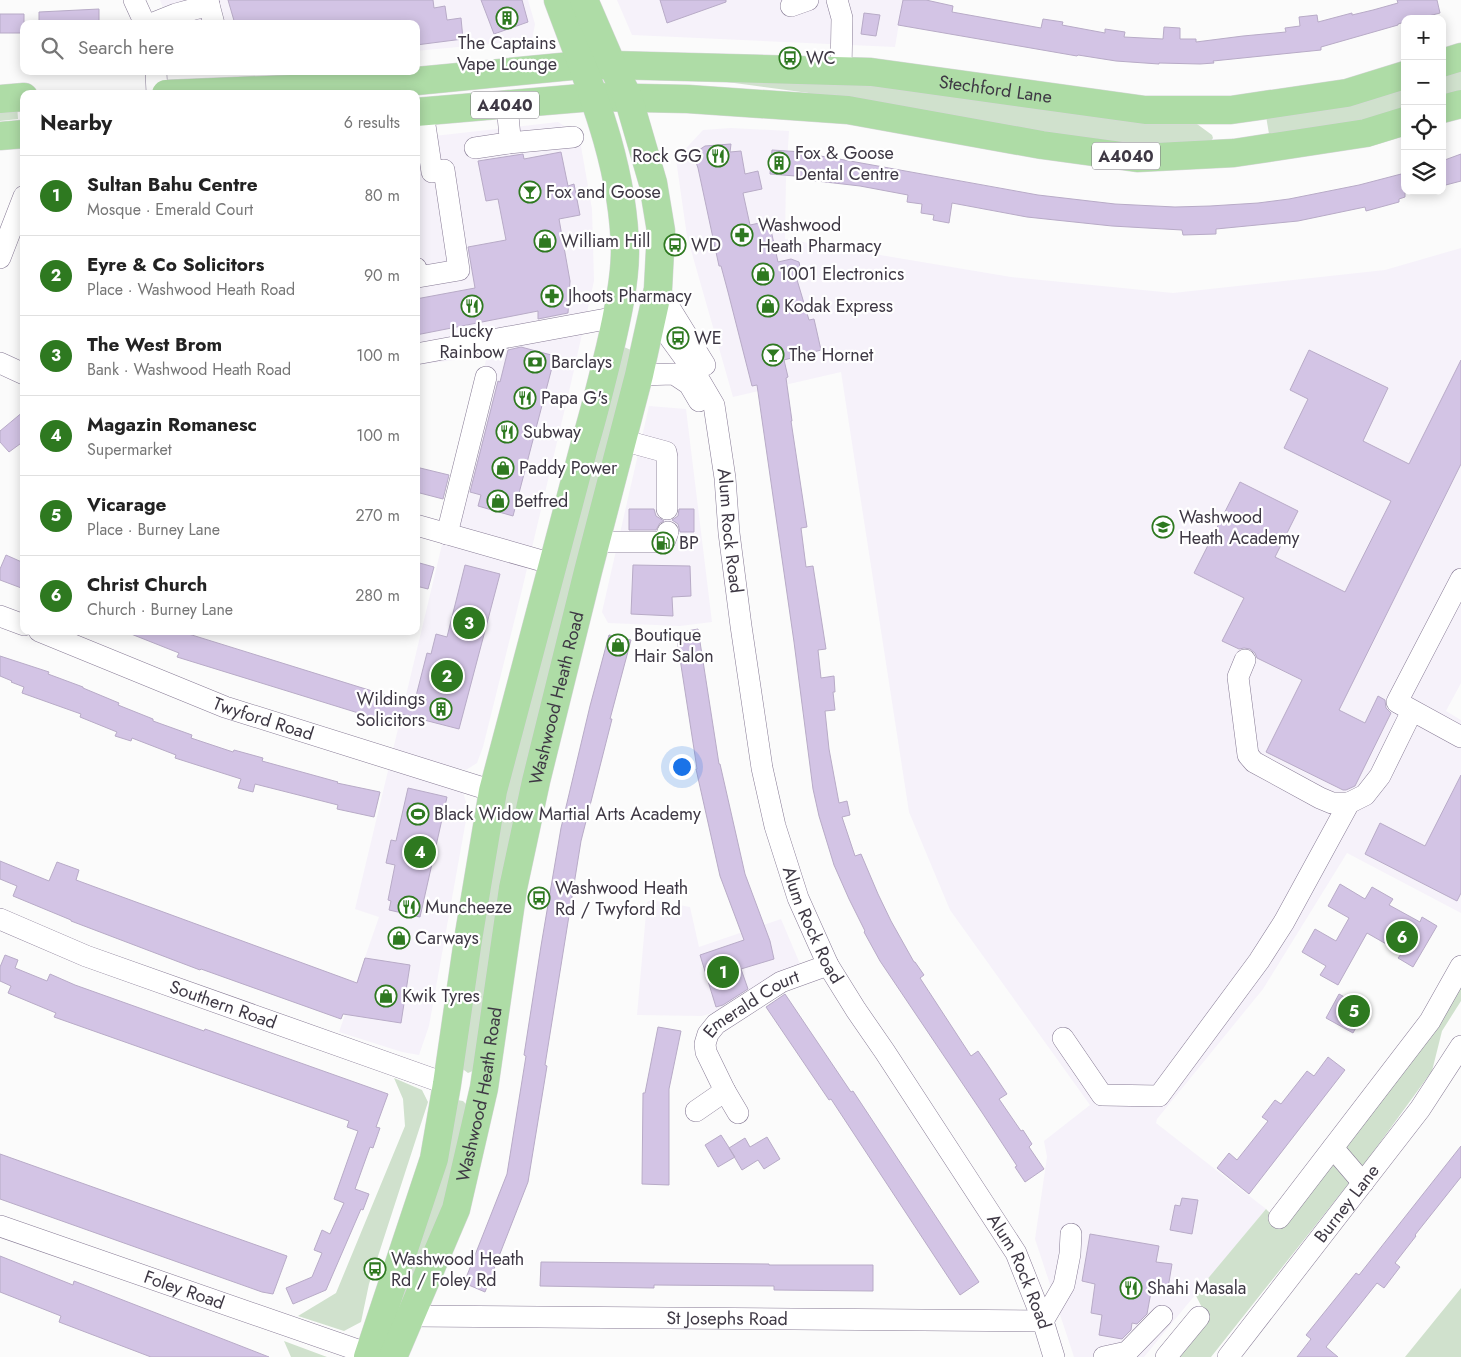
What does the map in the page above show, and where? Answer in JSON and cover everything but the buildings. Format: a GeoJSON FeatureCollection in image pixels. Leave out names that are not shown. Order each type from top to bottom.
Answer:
{"type":"FeatureCollection","features":[{"type":"Feature","properties":{"kind":"main road","name":"Washwood Heath Road"},"geometry":{"type":"LineString","coordinates":[[377,1356],[434,1159],[493,791],[597,404],[617,316],[625,252],[622,209],[612,155],[558,0]]}},
{"type":"Feature","properties":{"kind":"main road","name":"Washwood Heath Road"},"geometry":{"type":"LineString","coordinates":[[377,1356],[411,1316],[456,1209],[485,1086],[513,888],[536,781],[639,375],[656,299],[661,231],[653,183],[628,97],[584,0]]}},
{"type":"Feature","properties":{"kind":"main road"},"geometry":{"type":"LineString","coordinates":[[1446,62],[1461,57]]}},
{"type":"Feature","properties":{"kind":"main road","name":"Stechford Lane"},"geometry":{"type":"LineString","coordinates":[[582,65],[871,72],[1145,110],[1231,110],[1347,93],[1401,76]]}},
{"type":"Feature","properties":{"kind":"main road","name":"A4040"},"geometry":{"type":"LineString","coordinates":[[266,90],[365,86],[582,65]]}},
{"type":"Feature","properties":{"kind":"main road"},"geometry":{"type":"LineString","coordinates":[[0,99],[20,97]]}},
{"type":"Feature","properties":{"kind":"main road","name":"A4040"},"geometry":{"type":"LineString","coordinates":[[420,112],[593,97],[688,99],[848,110],[1042,146],[1137,158],[1234,153],[1366,132],[1401,122]]}},
{"type":"Feature","properties":{"kind":"main road"},"geometry":{"type":"LineString","coordinates":[[1446,109],[1461,104]]}},
{"type":"Feature","properties":{"kind":"main road"},"geometry":{"type":"LineString","coordinates":[[1231,110],[1234,153]]}},
{"type":"Feature","properties":{"kind":"main road"},"geometry":{"type":"LineString","coordinates":[[0,136],[20,134]]}},
{"type":"Feature","properties":{"kind":"main road"},"geometry":{"type":"LineString","coordinates":[[447,1084],[485,1086]]}},
{"type":"Feature","properties":{"kind":"street"},"geometry":{"type":"LineString","coordinates":[[134,0],[143,20]]}},
{"type":"Feature","properties":{"kind":"street"},"geometry":{"type":"LineString","coordinates":[[836,0],[842,18],[841,72]]}},
{"type":"Feature","properties":{"kind":"street"},"geometry":{"type":"LineString","coordinates":[[161,20],[176,14],[211,10]]}},
{"type":"Feature","properties":{"kind":"street"},"geometry":{"type":"LineString","coordinates":[[156,75],[157,90]]}},
{"type":"Feature","properties":{"kind":"street"},"geometry":{"type":"LineString","coordinates":[[507,105],[510,137],[508,143]]}},
{"type":"Feature","properties":{"kind":"street"},"geometry":{"type":"LineString","coordinates":[[420,117],[432,172],[444,170],[459,270],[420,277]]}},
{"type":"Feature","properties":{"kind":"street"},"geometry":{"type":"LineString","coordinates":[[475,148],[573,137]]}},
{"type":"Feature","properties":{"kind":"street"},"geometry":{"type":"LineString","coordinates":[[0,258],[20,206]]}},
{"type":"Feature","properties":{"kind":"street","name":"Alum Rock Road"},"geometry":{"type":"LineString","coordinates":[[656,299],[670,338],[694,371],[714,405],[725,478],[729,533],[762,768],[775,826],[798,898],[828,965],[1016,1253],[1043,1322],[1054,1357]]}},
{"type":"Feature","properties":{"kind":"street"},"geometry":{"type":"LineString","coordinates":[[420,353],[617,316]]}},
{"type":"Feature","properties":{"kind":"street"},"geometry":{"type":"LineString","coordinates":[[0,363],[20,372]]}},
{"type":"Feature","properties":{"kind":"street","name":"Alum Rock Road"},"geometry":{"type":"LineString","coordinates":[[639,375],[674,374],[688,384],[704,407],[718,439]]}},
{"type":"Feature","properties":{"kind":"street"},"geometry":{"type":"LineString","coordinates":[[447,534],[486,377]]}},
{"type":"Feature","properties":{"kind":"street"},"geometry":{"type":"LineString","coordinates":[[622,440],[666,452],[668,457],[667,509]]}},
{"type":"Feature","properties":{"kind":"street"},"geometry":{"type":"LineString","coordinates":[[420,526],[553,564]]}},
{"type":"Feature","properties":{"kind":"street"},"geometry":{"type":"LineString","coordinates":[[596,542],[660,542],[666,540],[668,532]]}},
{"type":"Feature","properties":{"kind":"street"},"geometry":{"type":"LineString","coordinates":[[1461,580],[1397,702],[1461,737]]}},
{"type":"Feature","properties":{"kind":"street"},"geometry":{"type":"LineString","coordinates":[[0,616],[20,624]]}},
{"type":"Feature","properties":{"kind":"street","name":"Twyford Road"},"geometry":{"type":"LineString","coordinates":[[49,635],[226,707],[493,791]]}},
{"type":"Feature","properties":{"kind":"street"},"geometry":{"type":"LineString","coordinates":[[1244,660],[1238,677],[1248,755],[1254,762],[1332,803],[1349,803],[1365,795],[1380,776],[1412,711]]}},
{"type":"Feature","properties":{"kind":"street"},"geometry":{"type":"LineString","coordinates":[[1063,1038],[1102,1095],[1159,1096],[1259,961],[1284,922],[1349,803]]}},
{"type":"Feature","properties":{"kind":"street","name":"Southern Road"},"geometry":{"type":"LineString","coordinates":[[0,919],[86,956],[447,1084]]}},
{"type":"Feature","properties":{"kind":"street","name":"Emerald Court"},"geometry":{"type":"LineString","coordinates":[[738,1113],[706,1052],[705,1044],[708,1034],[716,1024],[781,982],[828,965]]}},
{"type":"Feature","properties":{"kind":"street"},"geometry":{"type":"LineString","coordinates":[[1279,1218],[1430,1021],[1461,966]]}},
{"type":"Feature","properties":{"kind":"street","name":"Burney Lane"},"geometry":{"type":"LineString","coordinates":[[1228,1357],[1420,1109],[1461,1046]]}},
{"type":"Feature","properties":{"kind":"street"},"geometry":{"type":"LineString","coordinates":[[696,1111],[725,1091]]}},
{"type":"Feature","properties":{"kind":"street"},"geometry":{"type":"LineString","coordinates":[[1333,1148],[1363,1184]]}},
{"type":"Feature","properties":{"kind":"street","name":"Foley Road"},"geometry":{"type":"LineString","coordinates":[[0,1226],[377,1356]]}},
{"type":"Feature","properties":{"kind":"street"},"geometry":{"type":"LineString","coordinates":[[1043,1322],[1064,1285],[1070,1254],[1071,1234]]}},
{"type":"Feature","properties":{"kind":"street","name":"St Josephs Road"},"geometry":{"type":"LineString","coordinates":[[411,1316],[1043,1322]]}},
{"type":"Feature","properties":{"kind":"street"},"geometry":{"type":"LineString","coordinates":[[1104,1357],[1127,1352],[1162,1316]]}},
{"type":"Feature","properties":{"kind":"street"},"geometry":{"type":"LineString","coordinates":[[1166,1357],[1200,1317]]}},
{"type":"Feature","properties":{"kind":"shaded area"},"geometry":{"type":"Polygon","coordinates":[[[160,0],[528,0],[535,24],[532,40],[420,51],[420,20],[168,20],[160,0]]]}},
{"type":"Feature","properties":{"kind":"shaded area"},"geometry":{"type":"Polygon","coordinates":[[[617,0],[903,0],[895,47],[632,35],[617,0]]]}},
{"type":"Feature","properties":{"kind":"shaded area"},"geometry":{"type":"Polygon","coordinates":[[[558,122],[579,135],[592,209],[594,281],[521,594],[483,747],[477,763],[466,770],[439,764],[463,792],[468,809],[429,1026],[419,1055],[402,1052],[339,1032],[379,917],[355,909],[487,356],[420,364],[420,138],[558,122]]]}},
{"type":"Feature","properties":{"kind":"shaded area","name":"Washwood Heath Academy"},"geometry":{"type":"Polygon","coordinates":[[[731,128],[789,131],[785,239],[1011,277],[1173,293],[1385,270],[1461,248],[1461,683],[1446,711],[1461,720],[1461,913],[1347,853],[1263,989],[1157,1119],[1156,1123],[1266,1209],[1144,1357],[1074,1357],[1035,1239],[1047,1157],[1044,1141],[1090,1105],[950,910],[909,812],[841,372],[733,397],[687,236],[676,159],[703,130],[731,128]]]}},
{"type":"Feature","properties":{"kind":"shaded area"},"geometry":{"type":"Polygon","coordinates":[[[649,406],[686,409],[712,622],[680,626],[608,623],[602,612],[649,406]]]}},
{"type":"Feature","properties":{"kind":"shaded area"},"geometry":{"type":"Polygon","coordinates":[[[651,900],[690,907],[699,947],[781,919],[803,971],[719,1011],[702,1016],[637,1015],[647,902],[651,900]]]}},
{"type":"Feature","properties":{"kind":"green space"},"geometry":{"type":"Polygon","coordinates":[[[1461,64],[1461,93],[1446,98],[1446,69],[1461,64]]]}},
{"type":"Feature","properties":{"kind":"green space"},"geometry":{"type":"Polygon","coordinates":[[[726,74],[854,81],[1122,118],[1197,124],[1212,135],[1213,138],[1209,144],[1116,145],[861,100],[727,82],[726,74]]]}},
{"type":"Feature","properties":{"kind":"green space"},"geometry":{"type":"Polygon","coordinates":[[[1401,82],[1401,113],[1270,140],[1266,116],[1401,82]]]}},
{"type":"Feature","properties":{"kind":"green space"},"geometry":{"type":"Polygon","coordinates":[[[17,104],[18,119],[0,121],[0,106],[17,104]]]}},
{"type":"Feature","properties":{"kind":"green space"},"geometry":{"type":"Polygon","coordinates":[[[622,346],[633,351],[475,1070],[468,1073],[460,1067],[500,795],[622,346]]]}},
{"type":"Feature","properties":{"kind":"green space"},"geometry":{"type":"Polygon","coordinates":[[[1461,974],[1461,1001],[1442,1031],[1432,1071],[1368,1159],[1211,1357],[1180,1357],[1209,1321],[1195,1294],[1266,1209],[1282,1225],[1461,974]]]}},
{"type":"Feature","properties":{"kind":"green space"},"geometry":{"type":"Polygon","coordinates":[[[394,1078],[422,1090],[428,1102],[369,1284],[361,1322],[344,1331],[298,1316],[336,1293],[405,1126],[403,1099],[394,1078]]]}},
{"type":"Feature","properties":{"kind":"green space"},"geometry":{"type":"Polygon","coordinates":[[[457,1100],[463,1101],[469,1107],[434,1241],[384,1342],[457,1100]]]}},
{"type":"Feature","properties":{"kind":"green space"},"geometry":{"type":"Polygon","coordinates":[[[1461,1288],[1461,1357],[1405,1357],[1461,1288]]]}},
{"type":"Feature","properties":{"kind":"green space"},"geometry":{"type":"Polygon","coordinates":[[[284,1341],[327,1357],[291,1357],[284,1341]]]}},
{"type":"Feature","properties":{"kind":"place","name":"The Captains Vape Lounge"},"geometry":{"type":"Point","coordinates":[507,18]}},
{"type":"Feature","properties":{"kind":"place","name":"WC"},"geometry":{"type":"Point","coordinates":[790,58]}},
{"type":"Feature","properties":{"kind":"place","name":"Rock GG"},"geometry":{"type":"Point","coordinates":[718,156]}},
{"type":"Feature","properties":{"kind":"place","name":"Fox & Goose Dental Centre"},"geometry":{"type":"Point","coordinates":[779,163]}},
{"type":"Feature","properties":{"kind":"place","name":"Fox and Goose"},"geometry":{"type":"Point","coordinates":[530,192]}},
{"type":"Feature","properties":{"kind":"place","name":"Washwood Heath Pharmacy"},"geometry":{"type":"Point","coordinates":[742,235]}},
{"type":"Feature","properties":{"kind":"place","name":"William Hill"},"geometry":{"type":"Point","coordinates":[545,241]}},
{"type":"Feature","properties":{"kind":"place","name":"WD"},"geometry":{"type":"Point","coordinates":[675,245]}},
{"type":"Feature","properties":{"kind":"place","name":"1001 Electronics"},"geometry":{"type":"Point","coordinates":[763,274]}},
{"type":"Feature","properties":{"kind":"place","name":"Jhoots Pharmacy"},"geometry":{"type":"Point","coordinates":[552,296]}},
{"type":"Feature","properties":{"kind":"place","name":"Lucky Rainbow"},"geometry":{"type":"Point","coordinates":[472,306]}},
{"type":"Feature","properties":{"kind":"place","name":"Kodak Express"},"geometry":{"type":"Point","coordinates":[768,306]}},
{"type":"Feature","properties":{"kind":"place","name":"WE"},"geometry":{"type":"Point","coordinates":[678,338]}},
{"type":"Feature","properties":{"kind":"place","name":"The Hornet"},"geometry":{"type":"Point","coordinates":[773,355]}},
{"type":"Feature","properties":{"kind":"place","name":"Barclays"},"geometry":{"type":"Point","coordinates":[535,362]}},
{"type":"Feature","properties":{"kind":"place","name":"Papa G's"},"geometry":{"type":"Point","coordinates":[525,398]}},
{"type":"Feature","properties":{"kind":"place","name":"Subway"},"geometry":{"type":"Point","coordinates":[507,432]}},
{"type":"Feature","properties":{"kind":"place","name":"Paddy Power"},"geometry":{"type":"Point","coordinates":[503,468]}},
{"type":"Feature","properties":{"kind":"place","name":"Betfred"},"geometry":{"type":"Point","coordinates":[498,501]}},
{"type":"Feature","properties":{"kind":"place","name":"Washwood Heath Academy"},"geometry":{"type":"Point","coordinates":[1163,527]}},
{"type":"Feature","properties":{"kind":"place","name":"BP"},"geometry":{"type":"Point","coordinates":[663,543]}},
{"type":"Feature","properties":{"kind":"place","name":"The West Brom"},"geometry":{"type":"Point","coordinates":[469,623]}},
{"type":"Feature","properties":{"kind":"place","name":"Boutique Hair Salon"},"geometry":{"type":"Point","coordinates":[618,645]}},
{"type":"Feature","properties":{"kind":"place","name":"Eyre & Co Solicitors"},"geometry":{"type":"Point","coordinates":[447,676]}},
{"type":"Feature","properties":{"kind":"place","name":"Wildings Solicitors"},"geometry":{"type":"Point","coordinates":[441,709]}},
{"type":"Feature","properties":{"kind":"place","name":"Black Widow Martial Arts Academy"},"geometry":{"type":"Point","coordinates":[418,814]}},
{"type":"Feature","properties":{"kind":"place","name":"Magazin Romanesc"},"geometry":{"type":"Point","coordinates":[420,852]}},
{"type":"Feature","properties":{"kind":"place","name":"Washwood Heath Rd / Twyford Rd"},"geometry":{"type":"Point","coordinates":[539,898]}},
{"type":"Feature","properties":{"kind":"place","name":"Muncheeze"},"geometry":{"type":"Point","coordinates":[409,907]}},
{"type":"Feature","properties":{"kind":"place","name":"Christ Church"},"geometry":{"type":"Point","coordinates":[1402,937]}},
{"type":"Feature","properties":{"kind":"place","name":"Carways"},"geometry":{"type":"Point","coordinates":[399,938]}},
{"type":"Feature","properties":{"kind":"place","name":"Sultan Bahu Centre"},"geometry":{"type":"Point","coordinates":[723,972]}},
{"type":"Feature","properties":{"kind":"place","name":"Kwik Tyres"},"geometry":{"type":"Point","coordinates":[386,996]}},
{"type":"Feature","properties":{"kind":"place","name":"Vicarage"},"geometry":{"type":"Point","coordinates":[1354,1011]}},
{"type":"Feature","properties":{"kind":"place","name":"Washwood Heath Rd / Foley Rd"},"geometry":{"type":"Point","coordinates":[375,1269]}},
{"type":"Feature","properties":{"kind":"place","name":"Shahi Masala"},"geometry":{"type":"Point","coordinates":[1131,1288]}}]}
